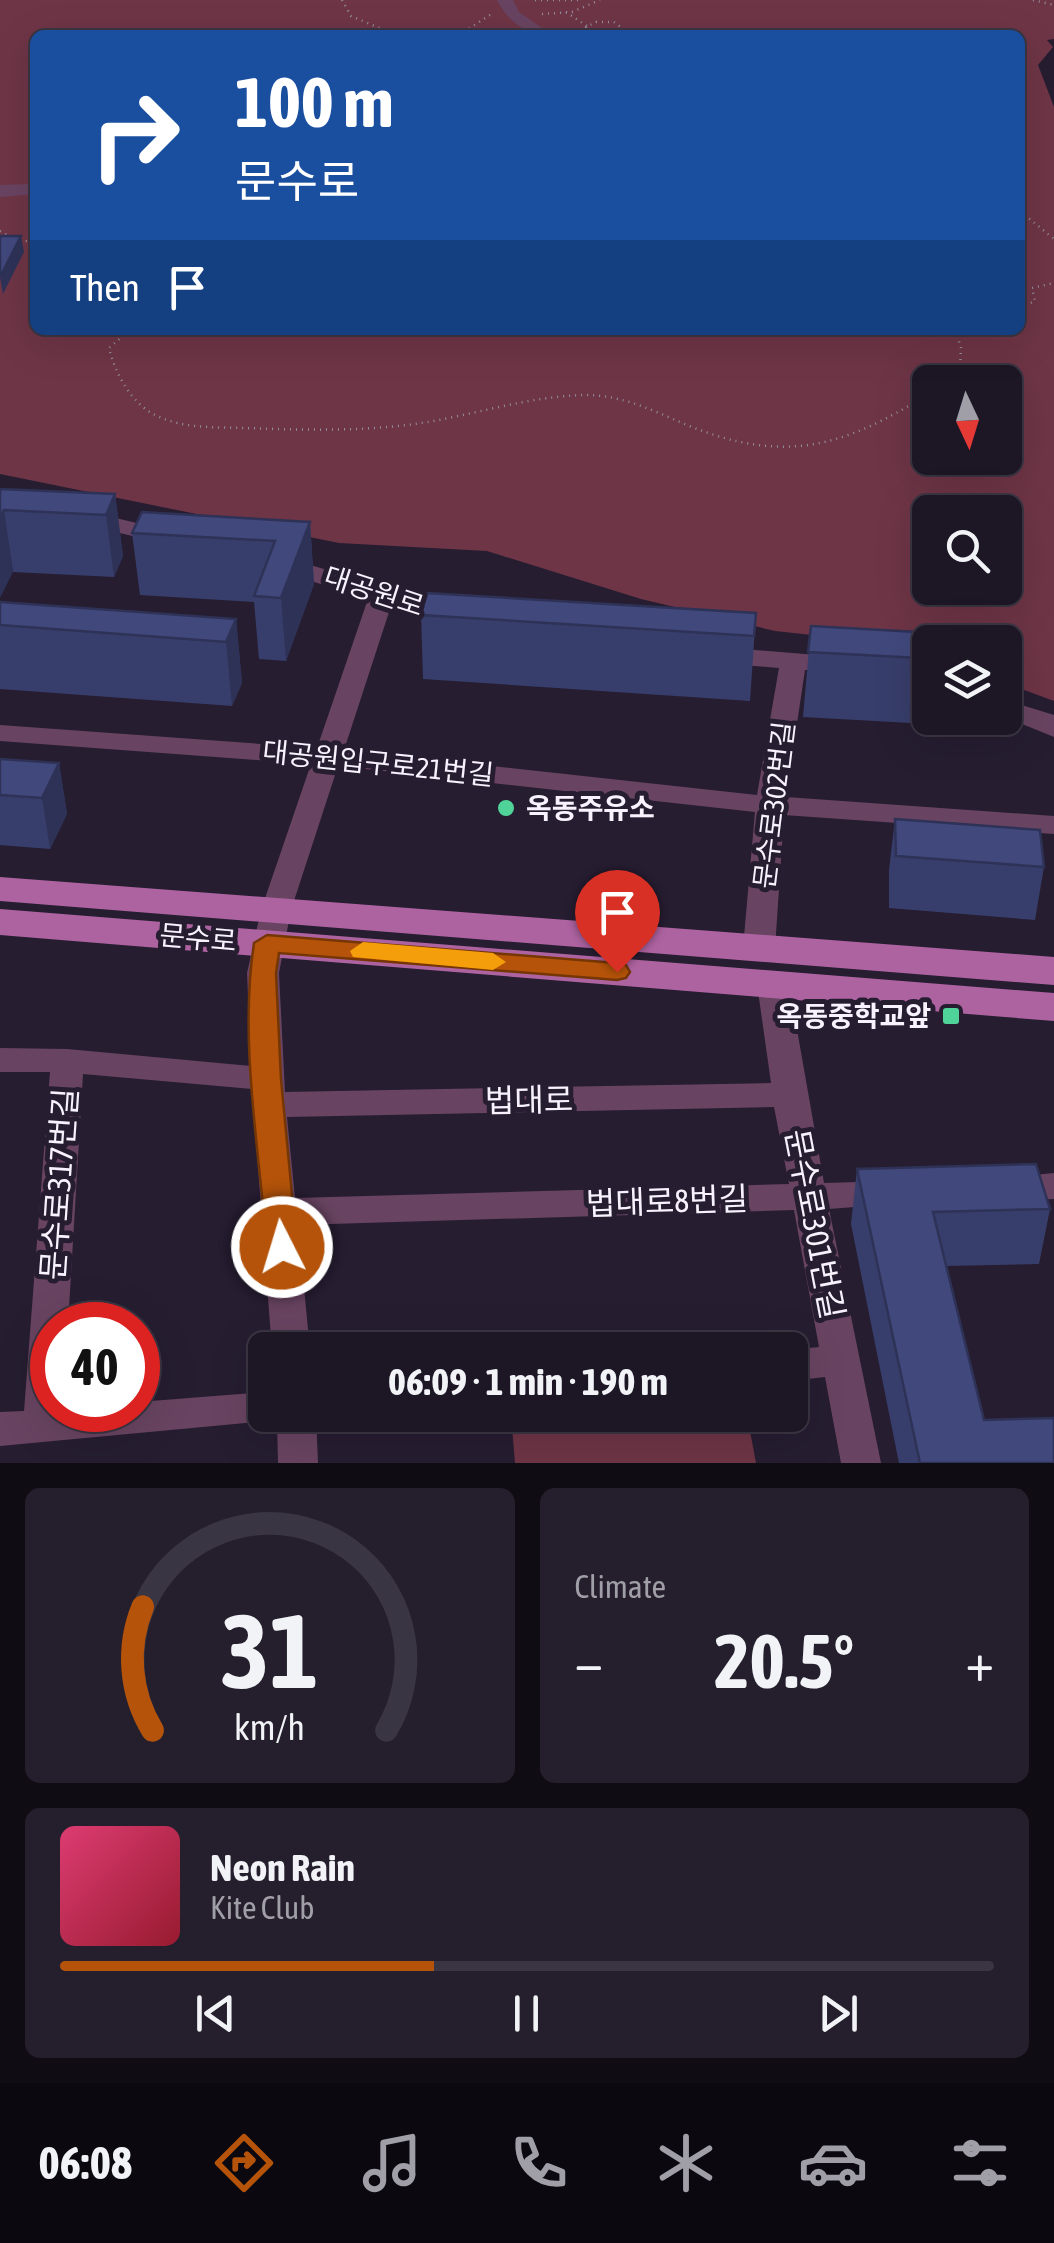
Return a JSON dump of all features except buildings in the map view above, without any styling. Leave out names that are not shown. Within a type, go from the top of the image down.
[{"type":"main road","name":"문수로","points":[[0,888],[272,927]]},
{"type":"main road","name":"문수로","points":[[0,922],[272,927],[766,966],[1054,971]]},
{"type":"main road","name":"문수로","points":[[766,966],[1054,1007]]},
{"type":"street","points":[[508,7],[538,30]]},
{"type":"street","points":[[0,191],[30,189]]},
{"type":"street","points":[[61,512],[190,542]]},
{"type":"street","name":"대공원로","points":[[245,555],[318,572],[416,609],[490,620]]},
{"type":"street","points":[[290,1332],[268,1092],[263,973],[272,927],[381,597]]},
{"type":"street","points":[[692,653],[890,668],[912,676]]},
{"type":"street","name":"문수로302번길","points":[[766,966],[770,804],[793,662]]},
{"type":"street","points":[[1022,714],[1054,729]]},
{"type":"street","name":"대공원입구로21번길","points":[[0,733],[329,756],[770,804],[1054,824]]},
{"type":"street","name":"문수로301번길","points":[[766,966],[861,1463]]},
{"type":"street","name":"법대로","points":[[0,1060],[67,1062],[268,1092],[789,1095]]},
{"type":"street","name":"문수로317번길","points":[[51,1302],[67,1062]]},
{"type":"street","points":[[979,1190],[1054,1186]]},
{"type":"street","name":"법대로8번길","points":[[280,1212],[922,1192]]},
{"type":"street","points":[[808,1363],[843,1360]]},
{"type":"street","points":[[160,1416],[248,1409]]},
{"type":"street","points":[[0,1429],[30,1427]]},
{"type":"street","points":[[297,1432],[298,1463]]},
{"type":"path","points":[[342,0],[352,16],[384,30]]},
{"type":"path","points":[[535,0],[579,0]]},
{"type":"path","points":[[467,30],[508,7],[566,12],[592,7],[600,0]]},
{"type":"path","points":[[1033,0],[1054,5]]},
{"type":"path","points":[[566,12],[592,30]]},
{"type":"path","points":[[587,26],[605,21],[622,28],[619,30]]},
{"type":"path","points":[[1025,215],[1054,239]]},
{"type":"path","points":[[0,231],[30,242]]},
{"type":"path","points":[[1025,306],[1035,301],[1032,288],[1054,283]]},
{"type":"path","points":[[122,335],[109,348],[111,360],[142,405],[153,415],[185,424],[304,430],[372,428],[465,415],[532,398],[594,395],[636,401],[746,447],[786,452],[820,446],[875,428],[912,404]]},
{"type":"path","points":[[956,335],[962,347],[960,365]]},
{"type":"shaded area","points":[[0,0],[1054,0],[1054,39],[1047,40],[1053,47],[1038,65],[1054,107],[1054,701],[1022,689],[1022,625],[912,625],[912,648],[775,631],[641,599],[487,551],[339,543],[0,474]]},
{"type":"shaded area","points":[[512,1432],[750,1432],[756,1463],[515,1463]]},
{"type":"slow traffic","points":[[363,951],[493,962]]},
{"type":"place","name":"옥동주유소","points":[[506,808]]},
{"type":"place","name":"옥동중학교앞","points":[[951,1016]]},
{"type":"route","points":[[282,1247],[267,1079],[263,973],[267,943],[617,972]]}]
